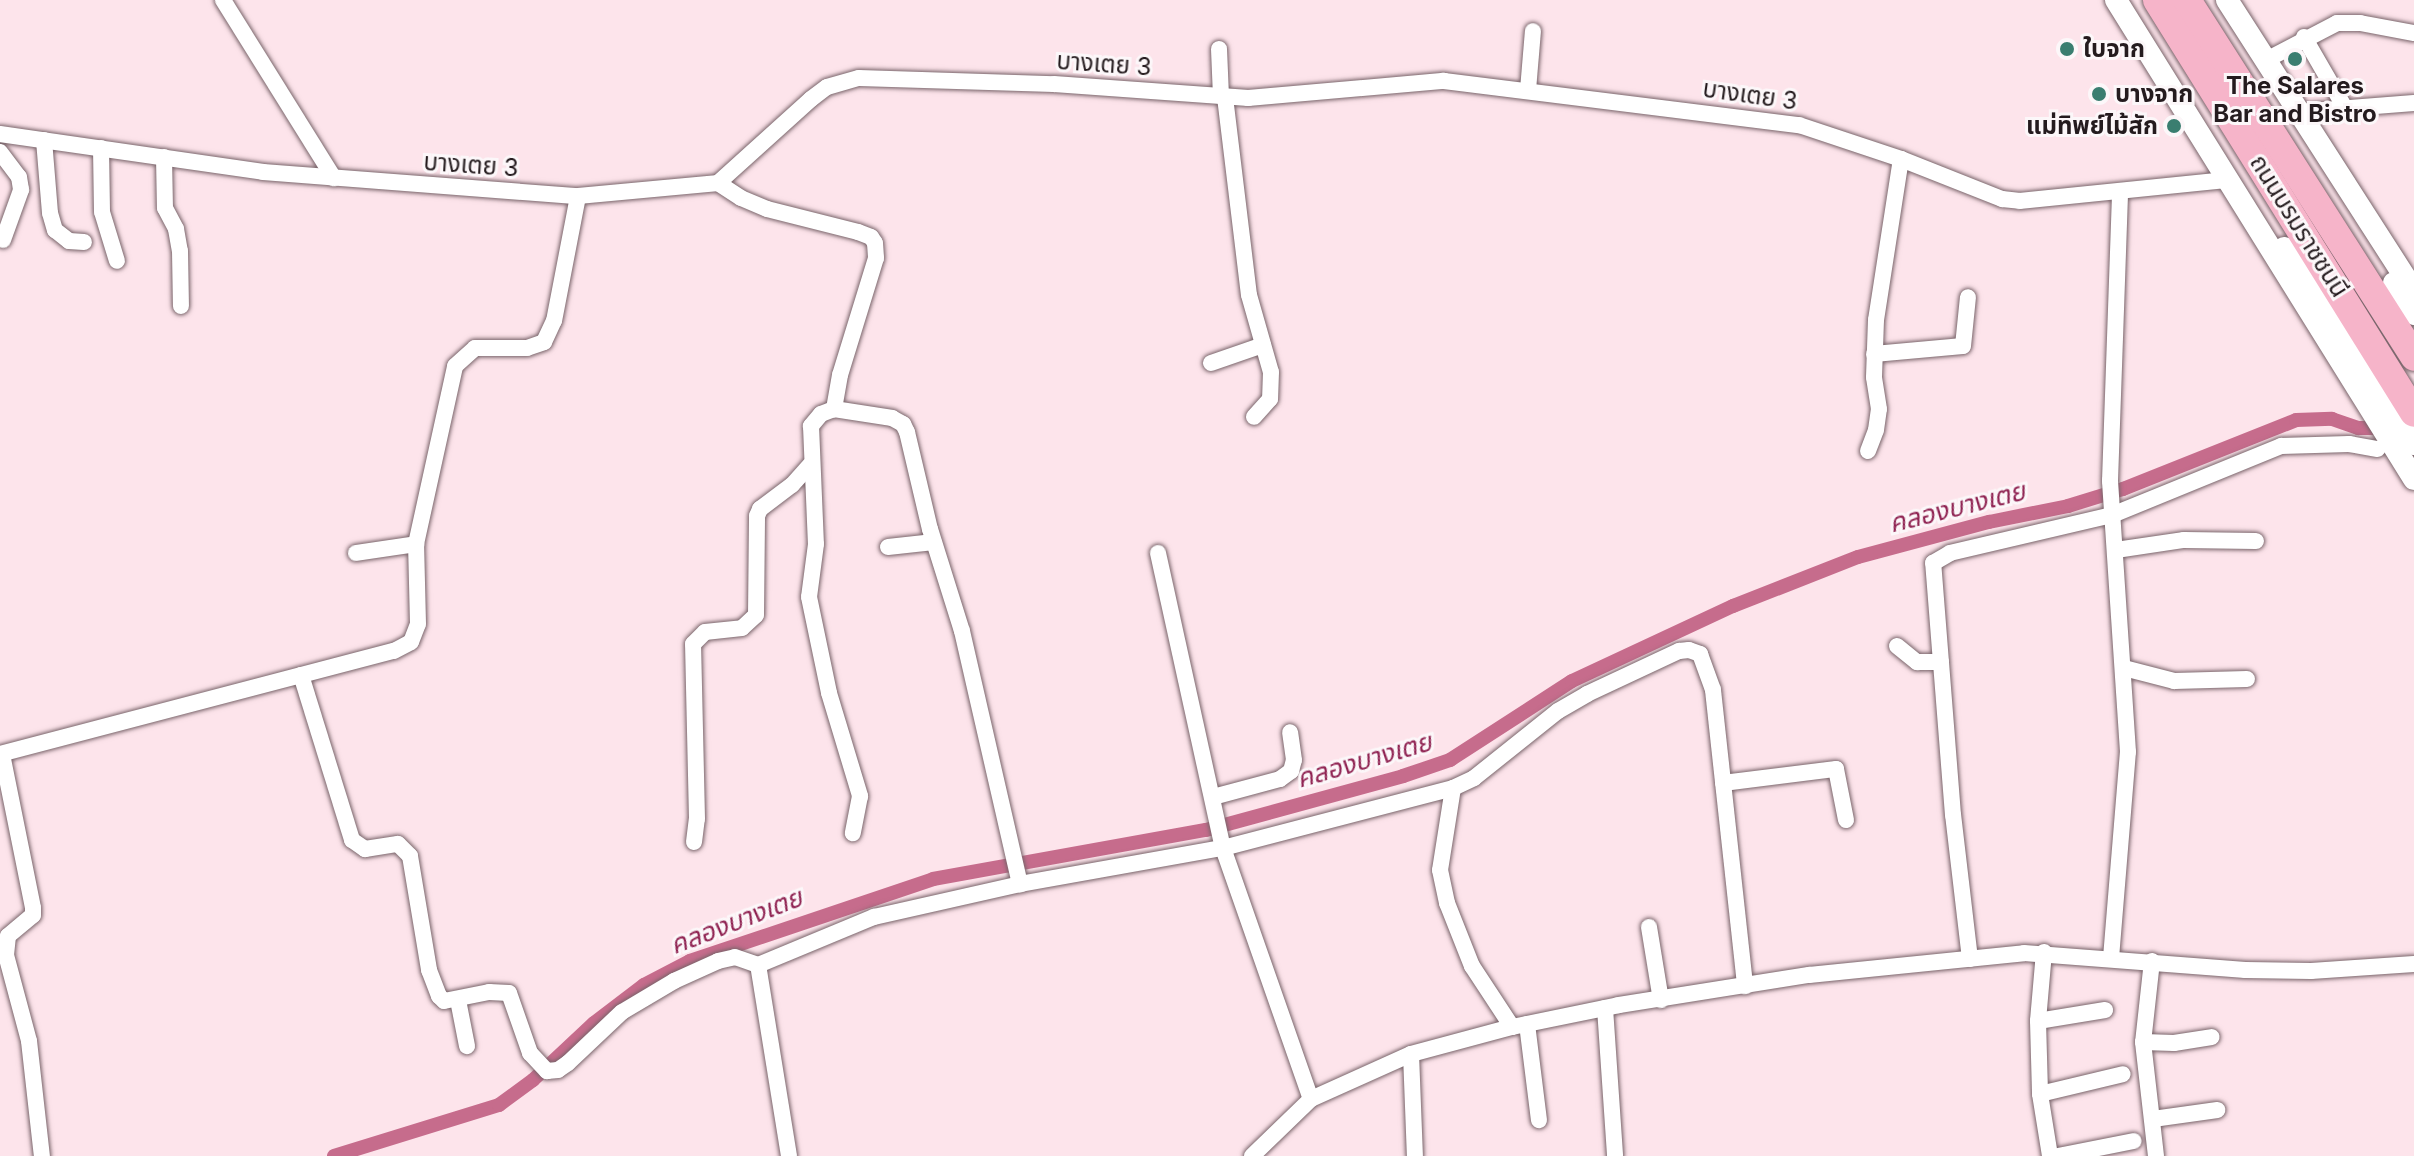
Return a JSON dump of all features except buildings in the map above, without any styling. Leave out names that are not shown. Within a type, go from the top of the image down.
[{"type":"highway","name":"ถนนบรมราชชนนี","points":[[2157,0],[2395,405]]},
{"type":"highway","name":"ถนนบรมราชชนนี","points":[[2187,0],[2414,357]]},
{"type":"main road","points":[[2116,0],[2232,186],[2313,283],[2395,405],[2414,479]]},
{"type":"main road","points":[[2227,0],[2414,291]]},
{"type":"main road","points":[[2296,106],[2338,192],[2414,314]]},
{"type":"street","points":[[223,0],[334,178]]},
{"type":"street","points":[[2266,60],[2324,27],[2347,22],[2414,33]]},
{"type":"street","points":[[1528,90],[1533,31]]},
{"type":"street","points":[[2304,37],[2345,108]]},
{"type":"street","points":[[1219,49],[1249,295],[1273,389],[1270,399],[1254,417]]},
{"type":"street","name":"บางเตย 3","points":[[0,142],[44,140],[334,178],[578,196],[718,183],[827,87],[859,78],[1054,84],[1223,97],[1278,97],[1444,81],[1799,125],[1901,159],[2002,199],[2035,201],[2120,192],[2232,186]]},
{"type":"street","points":[[2296,106],[2345,108],[2414,103]]},
{"type":"street","points":[[44,140],[50,213],[55,230],[69,241],[84,242]]},
{"type":"street","points":[[0,142],[19,177],[21,190],[3,240]]},
{"type":"street","points":[[101,148],[102,212],[117,261]]},
{"type":"street","points":[[164,157],[165,208],[176,229],[180,251],[181,306]]},
{"type":"street","points":[[1868,451],[1874,439],[1879,409],[1874,354],[1876,320],[1901,159]]},
{"type":"street","points":[[718,183],[767,209],[858,232],[871,237],[875,243],[876,258],[840,375],[834,409]]},
{"type":"street","points":[[2111,958],[2128,752],[2110,481],[2120,192]]},
{"type":"street","points":[[42,1156],[29,1041],[6,955],[8,936],[33,915],[33,908],[1,754],[394,651],[411,642],[418,624],[416,544],[455,366],[475,348],[527,348],[544,342],[554,321],[578,196]]},
{"type":"street","points":[[1874,354],[1953,350],[1963,346],[1968,297]]},
{"type":"street","points":[[1211,363],[1263,345]]},
{"type":"street","points":[[853,833],[860,796],[829,693],[809,597],[816,544],[810,465],[811,426],[821,414],[834,409],[892,418],[903,424],[934,542],[962,631],[1019,879]]},
{"type":"street","points":[[1970,959],[1953,815],[1933,563],[1950,553],[2112,511],[2281,446],[2335,444],[2378,449]]},
{"type":"street","points":[[694,842],[697,819],[693,644],[705,632],[742,628],[756,615],[757,516],[760,509],[792,485],[810,465]]},
{"type":"street","points":[[2116,550],[2184,540],[2256,541]]},
{"type":"street","points":[[888,547],[934,542]]},
{"type":"street","points":[[356,553],[416,544]]},
{"type":"street","points":[[1158,553],[1222,842],[1311,1099]]},
{"type":"street","points":[[1897,646],[1917,662],[1941,662]]},
{"type":"street","points":[[301,675],[345,829],[357,847],[365,849],[392,844],[405,849],[413,868],[433,986],[444,1001],[489,992],[509,993],[530,1053],[547,1071],[558,1070],[568,1063],[622,1012],[674,981],[727,959],[746,959],[758,965],[874,917],[1019,879],[1222,842],[1453,788],[1474,778],[1558,711],[1601,688],[1689,650],[1704,659],[1713,690],[1745,986]]},
{"type":"street","points":[[2124,668],[2174,681],[2247,679]]},
{"type":"street","points":[[1213,797],[1280,779],[1291,771],[1294,760],[1290,732]]},
{"type":"street","points":[[1723,783],[1836,769],[1846,820]]},
{"type":"street","points":[[1453,788],[1440,870],[1447,903],[1472,966],[1519,1025],[1539,1120]]},
{"type":"street","points":[[1649,927],[1661,1000]]},
{"type":"street","points":[[2044,952],[2038,1021],[2040,1094],[2050,1156]]},
{"type":"street","points":[[1252,1156],[1311,1099],[1411,1054],[1519,1025],[1605,1008],[1809,975],[2044,952],[2152,961],[2177,967],[2285,971],[2414,964]]},
{"type":"street","points":[[2152,961],[2143,1042],[2156,1156]]},
{"type":"street","points":[[758,965],[789,1156]]},
{"type":"street","points":[[458,1000],[467,1046]]},
{"type":"street","points":[[1605,1008],[1615,1156]]},
{"type":"street","points":[[2038,1021],[2105,1010]]},
{"type":"street","points":[[2143,1042],[2174,1043],[2212,1037]]},
{"type":"street","points":[[1411,1054],[1415,1156]]},
{"type":"street","points":[[2040,1094],[2123,1074]]},
{"type":"street","points":[[2153,1119],[2217,1110]]},
{"type":"street","points":[[2058,1156],[2134,1141]]},
{"type":"waterway","name":"คลองบางเตย","points":[[334,1156],[499,1105],[533,1080],[594,1023],[644,985],[690,961],[933,879],[1206,830],[1403,776],[1450,760],[1572,681],[1733,606],[1858,557],[1989,522],[2068,506],[2123,489],[2296,420],[2332,419],[2358,428],[2386,428]]},
{"type":"place","name":"ใบจาก","points":[[2067,49]]},
{"type":"place","name":"The Salares Bar and Bistro","points":[[2295,59]]},
{"type":"place","name":"บางจาก","points":[[2099,94]]},
{"type":"place","name":"แม่ทิพย์ไม้สัก","points":[[2174,126]]}]
